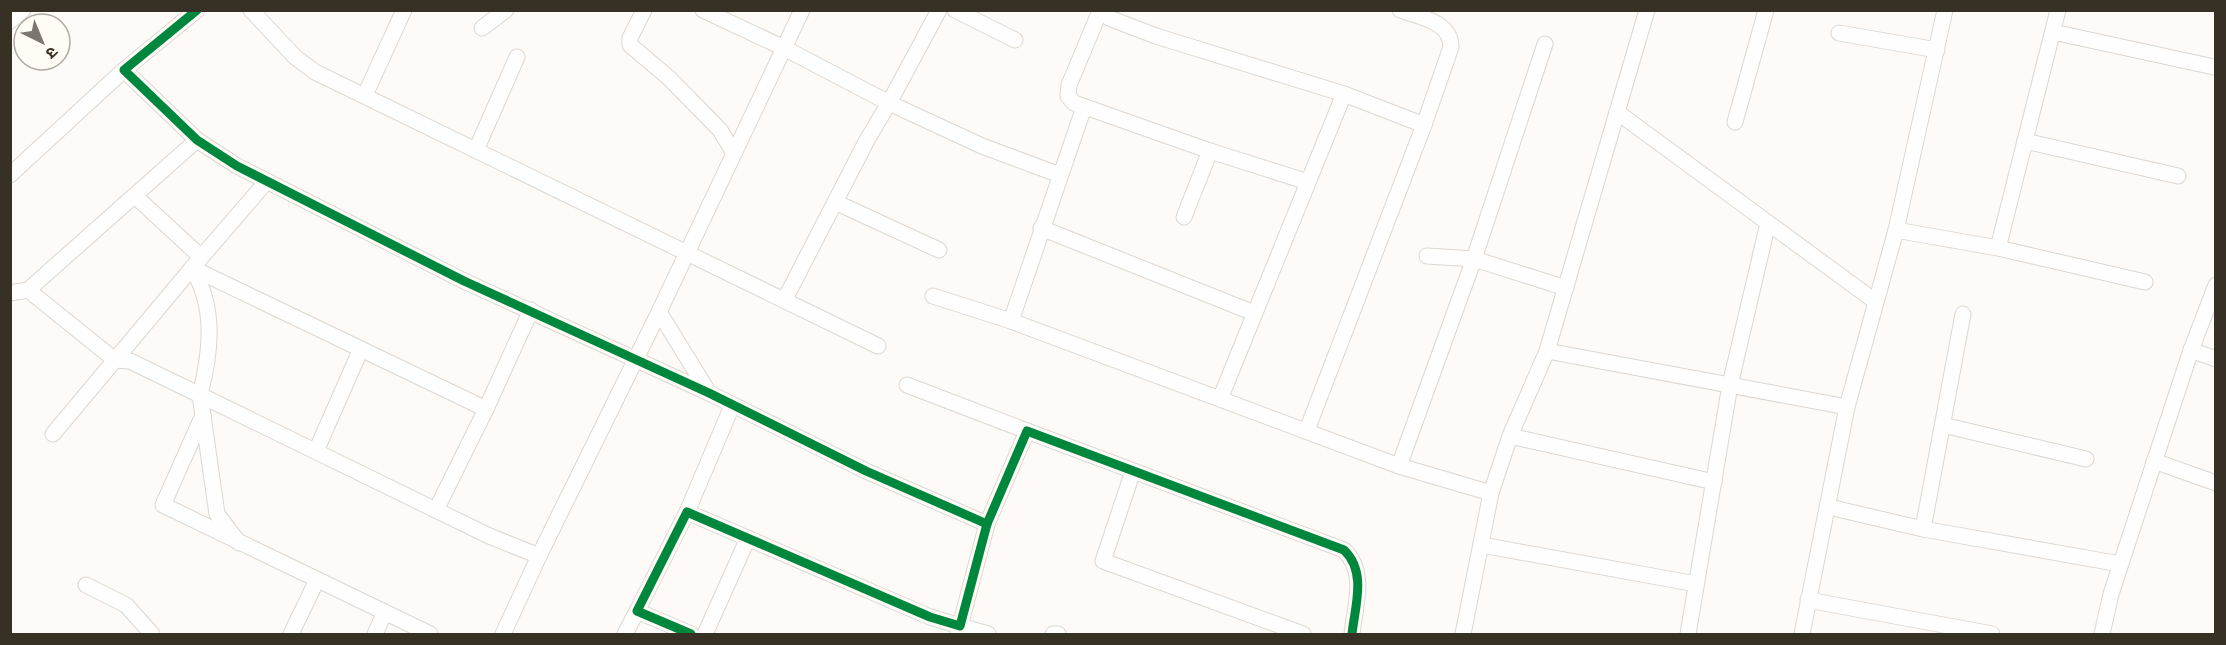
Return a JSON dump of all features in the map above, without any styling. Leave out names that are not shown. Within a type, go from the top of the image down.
[{"type":"street","points":[[10,21],[23,10]]},
{"type":"street","points":[[10,175],[124,70],[197,10]]},
{"type":"street","points":[[251,10],[295,57],[315,72],[686,253],[785,298],[878,346]]},
{"type":"street","points":[[365,95],[404,10]]},
{"type":"street","points":[[482,28],[506,10]]},
{"type":"street","points":[[644,10],[630,38],[630,45],[669,78],[720,130],[734,153]]},
{"type":"street","points":[[703,10],[982,147],[1060,175]]},
{"type":"street","points":[[502,634],[659,312],[802,10]]},
{"type":"street","points":[[785,298],[939,10]]},
{"type":"street","points":[[955,10],[1015,40]]},
{"type":"street","points":[[1307,430],[1424,125],[1451,47],[1451,40],[1440,24],[1400,10]]},
{"type":"street","points":[[1463,634],[1491,493],[1510,436],[1547,351],[1647,10]]},
{"type":"street","points":[[1735,122],[1766,10]]},
{"type":"street","points":[[1802,634],[1847,407],[1896,230],[1945,10]]},
{"type":"street","points":[[1998,248],[2058,10]]},
{"type":"street","points":[[1308,182],[1210,151],[1074,103],[1068,96],[1069,85],[1100,11],[1109,18],[1156,36],[1344,94],[1424,125]]},
{"type":"street","points":[[2053,32],[2214,67]]},
{"type":"street","points":[[1839,33],[1936,50]]},
{"type":"street","points":[[1400,466],[1474,259],[1545,44]]},
{"type":"street","points":[[476,150],[517,57]]},
{"type":"street","points":[[124,70],[197,140],[267,181],[464,281],[709,393],[866,471],[987,524]]},
{"type":"street","points":[[1220,399],[1344,94]]},
{"type":"street","points":[[1011,321],[1084,107]]},
{"type":"street","points":[[1617,112],[1876,302]]},
{"type":"street","points":[[197,140],[135,196],[16,294],[115,360],[130,361],[436,510],[539,556]]},
{"type":"street","points":[[2025,141],[2178,176]]},
{"type":"street","points":[[1184,216],[1210,151]]},
{"type":"street","points":[[53,434],[267,181]]},
{"type":"street","points":[[135,196],[196,263],[361,349],[486,409]]},
{"type":"street","points":[[835,202],[939,250]]},
{"type":"street","points":[[1688,634],[1730,385],[1768,223]]},
{"type":"street","points":[[1041,228],[1254,313]]},
{"type":"street","points":[[1896,230],[1998,248],[2145,282]]},
{"type":"street","points":[[1427,256],[1474,259],[1566,288]]},
{"type":"street","points":[[196,263],[211,329],[209,357],[200,394],[217,514],[239,543]]},
{"type":"street","points":[[2102,634],[2120,564],[2191,350],[2216,285]]},
{"type":"street","points":[[933,296],[1011,321],[1400,466],[1491,493]]},
{"type":"street","points":[[436,510],[486,409],[531,310]]},
{"type":"street","points":[[659,312],[709,393]]},
{"type":"street","points":[[1923,529],[1963,314]]},
{"type":"street","points":[[316,451],[361,349]]},
{"type":"street","points":[[2191,350],[2216,359]]},
{"type":"street","points":[[1547,351],[1847,407]]},
{"type":"street","points":[[908,385],[1344,550],[1354,560],[1359,579],[1352,634]]},
{"type":"street","points":[[625,634],[687,512],[732,406]]},
{"type":"street","points":[[203,416],[163,505],[384,614],[430,634]]},
{"type":"street","points":[[1943,425],[2086,459]]},
{"type":"street","points":[[959,630],[987,524],[1027,431]]},
{"type":"street","points":[[1510,436],[1714,482]]},
{"type":"street","points":[[2154,461],[2216,483]]},
{"type":"street","points":[[1133,471],[1103,561],[1303,634]]},
{"type":"street","points":[[1829,507],[1923,529],[2120,564]]},
{"type":"street","points":[[687,512],[959,630],[988,634]]},
{"type":"street","points":[[705,634],[748,538]]},
{"type":"street","points":[[1482,545],[1696,584]]},
{"type":"street","points":[[291,634],[316,580]]},
{"type":"street","points":[[86,585],[126,604],[152,634]]},
{"type":"street","points":[[1808,600],[1992,634]]},
{"type":"street","points":[[637,611],[691,634]]},
{"type":"street","points":[[375,634],[384,614]]},
{"type":"street","points":[[1053,634],[1058,634]]},
{"type":"cycle path","points":[[197,10],[124,70],[197,140],[237,166],[464,281],[709,393],[866,471],[987,524]]},
{"type":"cycle path","points":[[691,634],[637,611],[687,512],[930,617],[960,626],[987,524],[1027,431],[1344,550],[1351,559],[1357,579],[1358,590],[1352,634]]}]
